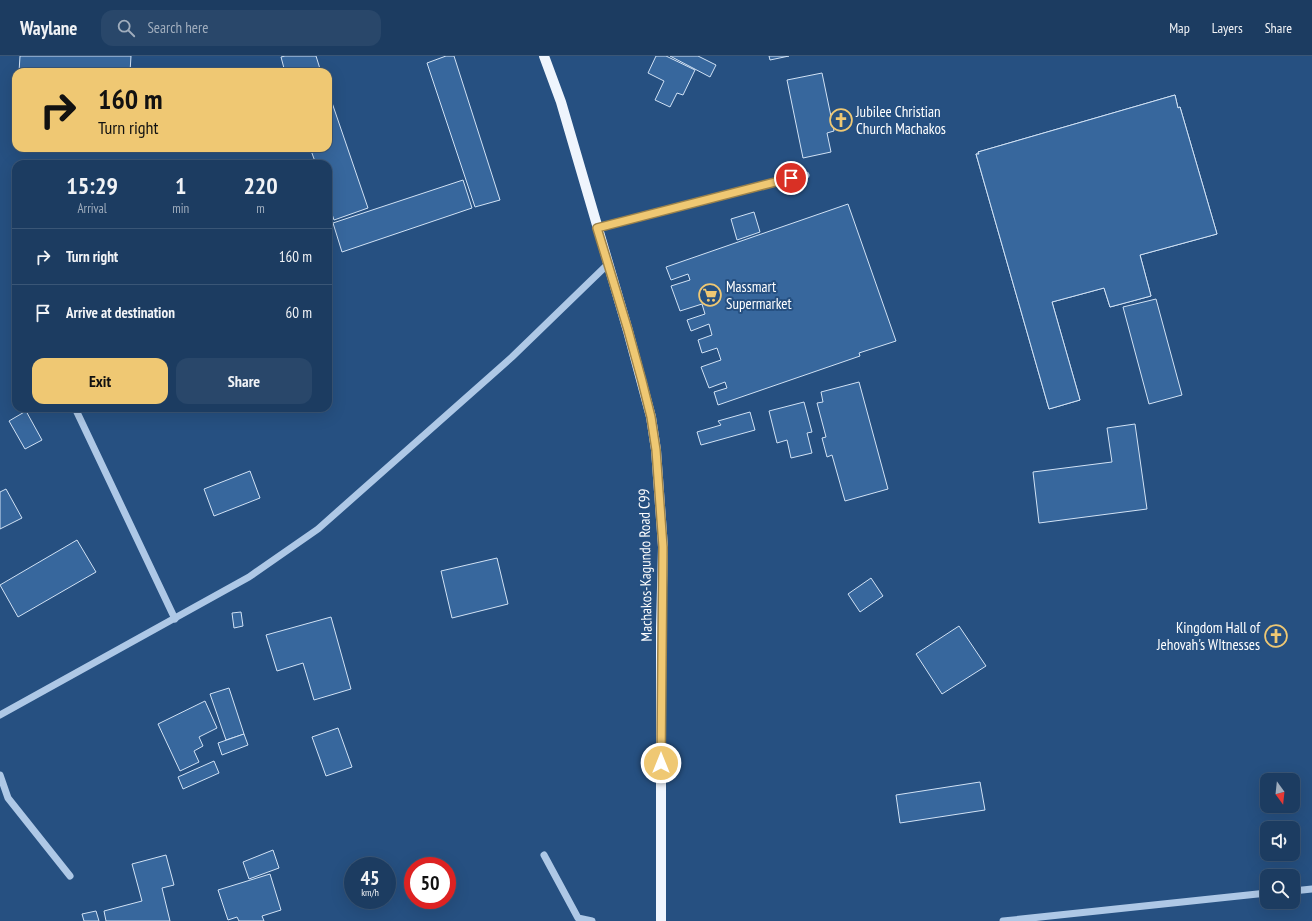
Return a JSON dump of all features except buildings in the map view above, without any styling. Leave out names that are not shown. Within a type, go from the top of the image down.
[{"type":"main road","name":"Machakos-Kagundo Road C99","points":[[544,56],[561,102],[628,330],[649,410],[656,450],[663,547],[661,642],[661,921]]},
{"type":"street","points":[[597,228],[806,175]]},
{"type":"street","points":[[0,715],[249,577],[318,530],[512,357],[608,264]]},
{"type":"street","points":[[77,412],[175,619]]},
{"type":"street","points":[[0,775],[8,798],[70,876]]},
{"type":"street","points":[[544,855],[578,918],[592,921]]},
{"type":"street","points":[[1300,890],[1312,889]]},
{"type":"street","points":[[1003,921],[1260,894]]},
{"type":"place","name":"Jubilee Christian Church Machakos","points":[[841,120]]},
{"type":"place","name":"Massmart Supermarket","points":[[710,295]]},
{"type":"place","name":"Kingdom Hall of Jehovah's WItnesses","points":[[1276,636]]},
{"type":"route","points":[[661,763],[661,628],[663,547],[656,450],[651,417],[642,381],[597,228],[791,178]]}]
